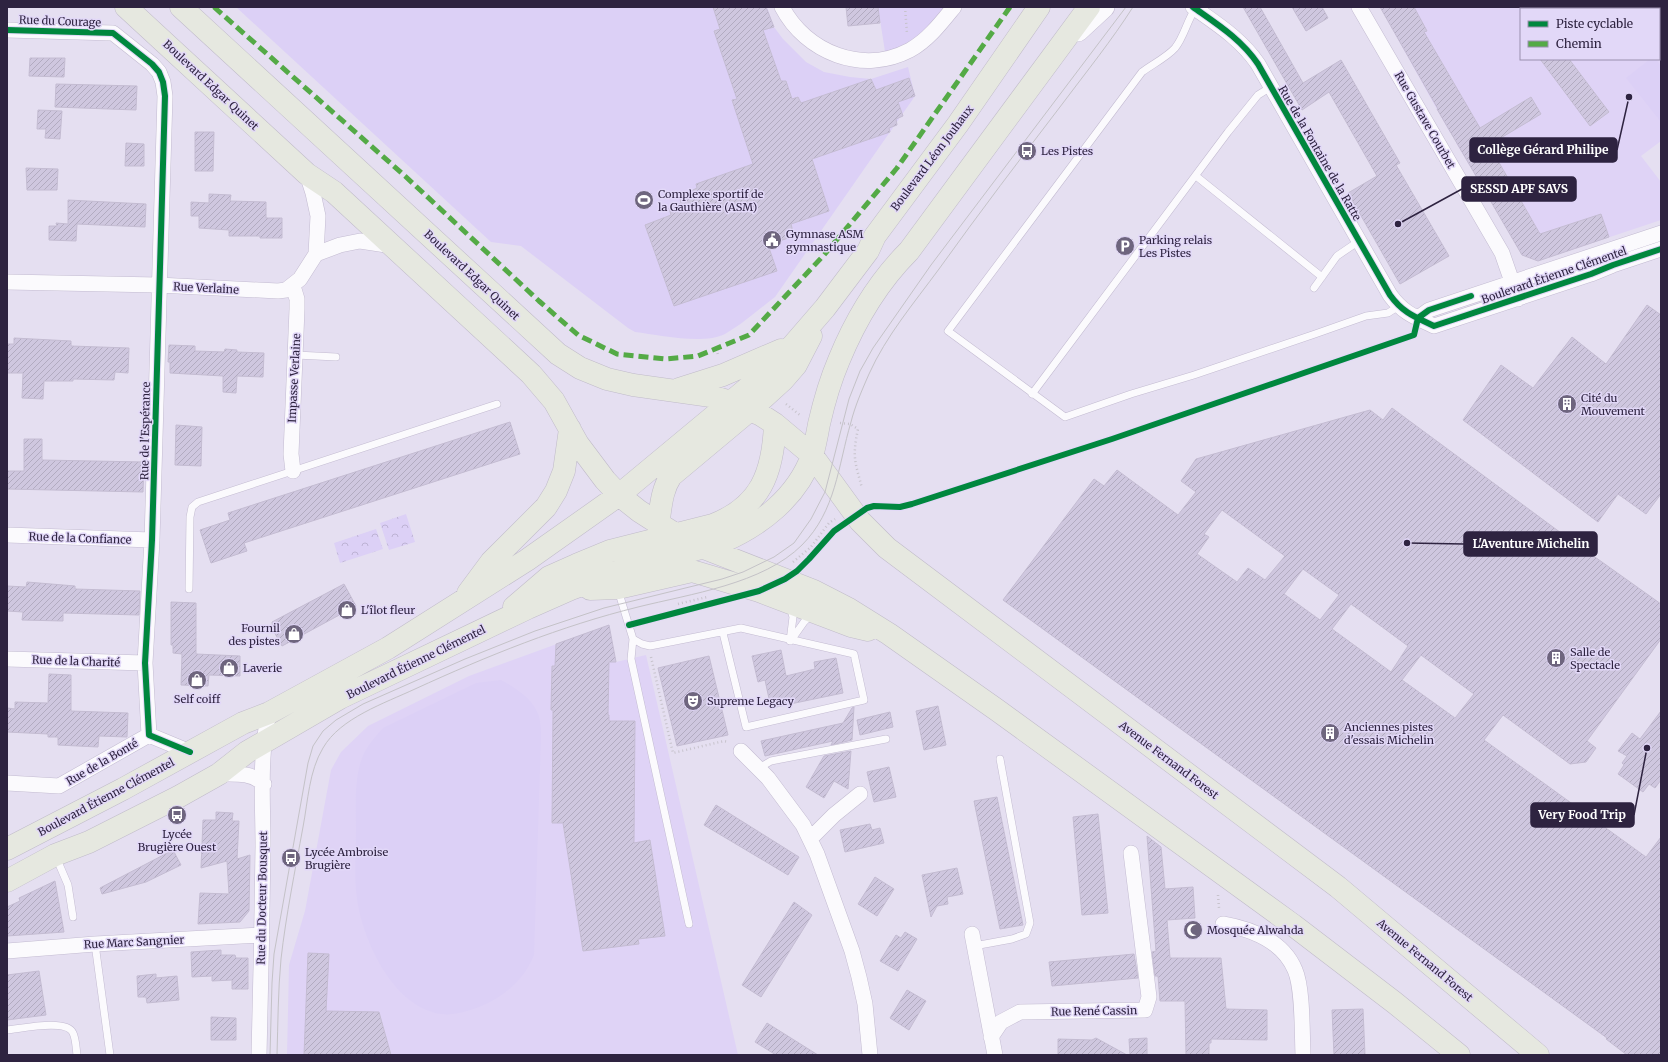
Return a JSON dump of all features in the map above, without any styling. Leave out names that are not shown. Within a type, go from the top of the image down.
[{"type":"main road","name":"Boulevard Edgar Quinet","points":[[126,7],[307,174],[334,192],[394,246],[531,374],[554,400],[588,459],[604,480],[619,495],[666,529],[704,548],[814,591],[849,609],[889,634]]},
{"type":"main road","name":"Boulevard Edgar Quinet","points":[[181,7],[558,354],[580,368],[607,379],[633,385],[710,396],[740,406],[775,424],[812,455]]},
{"type":"main road","name":"Boulevard Léon Jouhaux","points":[[825,308],[868,251],[875,236],[958,124],[1039,7]]},
{"type":"main road","points":[[1061,46],[1089,7]]},
{"type":"main road","name":"Boulevard Étienne Clémentel","points":[[7,880],[55,855],[89,842],[178,797],[219,774],[247,752],[265,741],[340,698],[494,625],[571,589],[617,572],[704,548],[737,536],[754,526],[782,502],[796,486],[812,455],[830,384],[846,343],[877,290],[894,266],[909,251],[1061,46]]},
{"type":"main road","points":[[740,406],[749,387],[793,345],[825,308]]},
{"type":"main road","points":[[666,529],[662,496],[666,484],[671,476],[740,406],[783,380],[796,365],[825,308]]},
{"type":"main road","points":[[674,390],[723,375],[793,345]]},
{"type":"main road","name":"Boulevard Étienne Clémentel","points":[[7,848],[122,789],[243,723],[269,713],[388,648],[527,560],[619,495],[740,406]]},
{"type":"main road","points":[[494,625],[548,577],[666,529],[713,525],[728,519],[743,509],[756,495],[768,472],[774,446],[775,424]]},
{"type":"main road","points":[[460,603],[491,562],[546,507],[556,491],[564,471],[570,429]]},
{"type":"main road","name":"Avenue Fernand Forest","points":[[812,455],[860,521],[887,548],[1338,887],[1538,1055]]},
{"type":"main road","points":[[571,589],[618,588],[692,571],[759,591],[851,626],[889,634],[997,710],[1293,925],[1395,1003],[1459,1055]]},
{"type":"street","points":[[782,7],[792,25],[822,48],[840,57],[868,61],[881,60],[909,50],[934,31],[954,7]]},
{"type":"street","points":[[1061,46],[1104,7]]},
{"type":"street","name":"Rue Gustave Courbet","points":[[1359,7],[1502,253],[1518,299]]},
{"type":"street","name":"Rue de la Fontaine de la Ratte","points":[[1194,8],[1240,42],[1258,64],[1390,295],[1399,306],[1412,316],[1418,318]]},
{"type":"street","name":"Rue du Courage","points":[[7,30],[113,33],[152,64],[159,72],[164,82]]},
{"type":"street","name":"Rue de l'Espérance","points":[[148,735],[145,663],[152,540],[158,285],[165,96],[164,82]]},
{"type":"street","points":[[293,286],[300,279],[316,254],[318,216],[307,174]]},
{"type":"street","name":"Boulevard Étienne Clémentel","points":[[1661,233],[1429,310],[1418,318],[1434,326],[1518,299],[1591,274],[1613,264],[1661,249]]},
{"type":"street","points":[[316,254],[340,245],[360,241],[394,246]]},
{"type":"street","name":"Rue Verlaine","points":[[7,282],[158,285],[278,291],[286,290],[293,286]]},
{"type":"street","name":"Impasse Verlaine","points":[[293,286],[297,298],[291,454],[293,471]]},
{"type":"street","name":"Rue de la Confiance","points":[[7,535],[152,540]]},
{"type":"street","name":"Rue de la Charité","points":[[7,659],[145,663]]},
{"type":"street","points":[[265,741],[269,713]]},
{"type":"street","points":[[148,735],[190,752]]},
{"type":"street","name":"Rue de la Bonté","points":[[7,783],[59,786],[148,735]]},
{"type":"street","name":"Rue du Docteur Bousquet","points":[[259,1055],[265,741]]},
{"type":"street","points":[[740,751],[759,768],[803,825],[810,839],[852,951],[860,977],[866,1010],[870,1055]]},
{"type":"street","points":[[219,774],[249,775],[259,779],[264,784]]},
{"type":"street","points":[[810,839],[834,815],[860,794]]},
{"type":"street","name":"Rue René Cassin","points":[[991,1037],[1001,1022],[1020,1012],[1145,1010],[1149,997],[1131,853]]},
{"type":"street","points":[[1223,924],[1249,930],[1263,937],[1287,955],[1295,970],[1299,985],[1303,1055]]},
{"type":"street","name":"Rue Marc Sangnier","points":[[7,951],[95,944],[262,935]]},
{"type":"street","points":[[973,940],[995,1055]]},
{"type":"lane","points":[[1194,8],[1179,42],[1174,49],[1142,72],[948,331],[1065,417],[1131,394],[1194,375],[1366,316],[1388,313],[1399,306]]},
{"type":"lane","points":[[1032,394],[1258,95],[1271,87]]},
{"type":"lane","points":[[1196,176],[1322,277]]},
{"type":"lane","points":[[1314,288],[1337,256],[1359,241]]},
{"type":"lane","points":[[296,355],[336,357]]},
{"type":"lane","points":[[189,589],[190,516],[192,507],[198,502],[497,404]]},
{"type":"lane","points":[[618,588],[632,639],[631,659],[689,924]]},
{"type":"lane","points":[[789,603],[793,617],[790,641]]},
{"type":"lane","points":[[790,641],[804,622],[814,612]]},
{"type":"lane","points":[[632,639],[650,646],[723,633],[741,628],[790,641],[854,654],[864,700],[746,727],[723,633]]},
{"type":"lane","points":[[759,768],[771,761],[886,739]]},
{"type":"lane","points":[[973,940],[1012,939],[1026,934],[1030,923],[1000,759]]},
{"type":"lane","points":[[55,855],[68,885],[73,917]]},
{"type":"lane","points":[[95,944],[110,1055]]},
{"type":"lane","points":[[7,1030],[43,1025],[64,1025],[73,1033],[77,1055]]},
{"type":"path","points":[[904,7],[909,50]]},
{"type":"path","points":[[650,646],[673,753],[727,740],[740,751]]},
{"type":"path","points":[[1223,924],[1220,916],[1217,888],[1225,876]]},
{"type":"shaded area","points":[[1380,7],[1661,7],[1661,141],[1641,156],[1661,182],[1661,220],[1538,261],[1522,255],[1456,143],[1458,142],[1452,132],[1450,133]]},
{"type":"shaded area","points":[[609,625],[616,662],[646,655],[738,1055],[287,1055],[289,965],[305,911],[331,770],[341,752],[368,726],[469,676]]},
{"type":"green space","name":"Complexe sportif de la Gauthière (ASM)","points":[[236,7],[767,7],[774,27],[783,39],[806,62],[824,72],[871,79],[908,67],[915,96],[775,297],[745,321],[725,334],[705,339],[668,337],[635,332],[521,246],[491,242]]},
{"type":"green space","points":[[878,7],[954,7],[945,18],[886,58]]},
{"type":"green space","points":[[1661,7],[1661,38],[1660,8],[1582,8]]},
{"type":"green space","points":[[1649,60],[1657,60],[1661,66],[1661,122],[1626,78]]},
{"type":"green space","points":[[406,514],[415,542],[389,550],[380,523]]},
{"type":"green space","points":[[376,529],[383,549],[340,563],[334,543]]},
{"type":"green space","points":[[501,680],[519,691],[529,700],[537,711],[541,724],[534,955],[530,964],[519,980],[505,993],[488,1003],[465,1012],[441,1014],[424,1009],[408,999],[395,986],[383,970],[374,952],[360,916],[356,882],[356,802],[359,766],[366,750],[383,728],[476,683]]},
{"type":"building","points":[[713,7],[766,7],[774,27],[763,30],[781,81],[786,81],[792,99],[798,97],[801,103],[871,79],[876,90],[909,78],[915,96],[898,102],[903,116],[896,119],[897,125],[889,128],[890,132],[812,159],[829,211],[791,224],[794,236],[768,245],[777,271],[674,306],[645,225],[671,215],[669,208],[681,203],[680,199],[692,194],[691,191],[697,188],[696,184],[753,164],[732,100],[737,99],[714,31],[720,29]]},
{"type":"building","points":[[846,7],[878,7],[880,23],[848,26]]},
{"type":"building","points":[[1243,7],[1260,7],[1303,83],[1341,60],[1400,163],[1396,165],[1449,256],[1400,284],[1348,193],[1377,176],[1329,92],[1302,110]]},
{"type":"building","points":[[1292,7],[1322,7],[1328,18],[1306,31]]},
{"type":"building","points":[[1380,7],[1414,7],[1427,31],[1424,32],[1480,128],[1531,97],[1541,114],[1489,145],[1540,234],[1601,214],[1609,237],[1538,261],[1522,255],[1437,109]]},
{"type":"building","points":[[30,58],[65,58],[64,77],[29,76]]},
{"type":"building","points":[[1541,60],[1570,60],[1609,112],[1590,126]]},
{"type":"building","points":[[56,84],[137,86],[136,110],[55,107]]},
{"type":"building","points":[[38,110],[62,111],[60,139],[45,138],[46,129],[37,129]]},
{"type":"building","points":[[195,132],[214,132],[213,171],[195,171]]},
{"type":"building","points":[[126,143],[144,144],[144,166],[125,166]]},
{"type":"building","points":[[26,168],[58,169],[57,190],[27,190]]},
{"type":"building","points":[[209,194],[231,195],[230,201],[266,202],[266,218],[282,218],[282,238],[229,236],[229,230],[199,228],[199,216],[191,216],[191,202],[209,203]]},
{"type":"building","points":[[68,200],[146,204],[145,227],[77,224],[76,241],[49,240],[49,226],[57,226],[56,223],[68,224]]},
{"type":"building","name":"Cité du Mouvement","points":[[1647,305],[1661,315],[1661,494],[1646,514],[1618,494],[1598,522],[1463,420],[1501,365],[1533,388],[1572,337],[1606,364]]},
{"type":"building","points":[[14,338],[71,341],[71,346],[129,348],[128,373],[115,372],[114,380],[73,379],[73,381],[44,381],[43,399],[22,398],[23,373],[7,373],[7,344],[14,344]]},
{"type":"building","points":[[169,345],[195,346],[195,351],[224,352],[225,349],[237,350],[237,352],[264,353],[263,377],[237,376],[236,393],[223,392],[223,376],[170,373],[170,362],[168,362]]},
{"type":"building","points":[[1392,408],[1557,530],[1661,604],[1661,639],[1587,741],[1596,748],[1586,762],[1570,764],[1503,715],[1484,740],[1646,857],[1661,837],[1661,1055],[1627,1055],[1606,1039],[1607,1038],[1003,600],[1094,479],[1104,486],[1117,470],[1178,515],[1196,492],[1181,481],[1196,459],[1370,410],[1383,420]],"holes":[[[1222,510],[1285,556],[1265,580],[1248,568],[1237,582],[1197,554],[1209,537],[1204,534]],[[1303,569],[1339,595],[1320,620],[1284,594]],[[1351,604],[1408,646],[1391,672],[1332,629]],[[1421,655],[1474,694],[1455,718],[1402,680]]]},
{"type":"building","points":[[510,422],[520,454],[244,543],[247,551],[211,563],[200,530],[230,520],[228,513]]},
{"type":"building","points":[[176,425],[202,427],[201,466],[175,465]]},
{"type":"building","points":[[24,439],[42,439],[42,460],[144,462],[143,492],[7,489],[7,471],[24,471]]},
{"type":"building","points":[[27,582],[75,586],[75,589],[140,591],[139,615],[63,613],[63,621],[22,620],[23,612],[7,611],[7,586],[26,587]]},
{"type":"building","points":[[344,584],[356,606],[282,646],[273,630],[272,622]]},
{"type":"building","points":[[171,602],[196,603],[196,654],[240,656],[240,676],[209,675],[208,686],[181,685],[182,654],[173,653],[173,645],[171,645]]},
{"type":"building","points":[[609,625],[616,662],[609,662],[609,721],[635,721],[634,843],[650,840],[665,936],[638,939],[639,944],[583,951],[563,823],[552,823],[552,666],[555,666],[556,644]]},
{"type":"building","points":[[781,650],[786,676],[815,669],[814,662],[836,658],[843,693],[771,708],[765,680],[758,682],[752,656]]},
{"type":"building","name":"Supreme Legacy","points":[[709,656],[728,735],[677,746],[658,668]]},
{"type":"building","points":[[49,674],[71,675],[71,711],[128,713],[127,737],[99,736],[98,747],[58,745],[58,737],[48,737],[48,734],[7,732],[7,708],[15,709],[15,702],[48,703]]},
{"type":"building","points":[[938,706],[946,745],[924,750],[916,711]]},
{"type":"building","points":[[854,707],[852,740],[831,745],[833,741],[765,756],[761,741],[843,723]]},
{"type":"building","points":[[1661,711],[1661,780],[1655,788],[1649,784],[1643,792],[1618,774],[1624,765],[1622,763],[1627,756],[1618,751],[1632,733],[1640,739]]},
{"type":"building","points":[[890,712],[893,727],[860,735],[857,720]]},
{"type":"building","points":[[851,751],[848,789],[834,781],[824,798],[806,787],[824,756]]},
{"type":"building","points":[[889,767],[896,797],[874,802],[867,772]]},
{"type":"building","points":[[997,797],[1023,925],[1000,929],[974,801]]},
{"type":"building","points":[[716,805],[799,857],[788,875],[704,825]]},
{"type":"building","points":[[216,812],[233,813],[232,821],[239,821],[237,859],[250,855],[249,911],[240,922],[198,924],[200,893],[229,894],[227,861],[201,868],[203,820],[216,820]]},
{"type":"building","points":[[1098,814],[1108,913],[1082,915],[1073,817]]},
{"type":"building","points":[[870,824],[872,830],[880,828],[884,843],[845,852],[840,830]]},
{"type":"building","points":[[1147,836],[1161,847],[1165,889],[1193,887],[1195,918],[1167,920],[1170,958],[1221,958],[1226,1009],[1267,1010],[1267,1040],[1211,1039],[1211,1043],[1209,1043],[1209,1055],[1186,1055],[1185,1001],[1160,1001],[1158,976],[1155,976],[1152,952],[1156,951]]},
{"type":"building","points":[[173,850],[181,865],[146,882],[102,894],[100,888]]},
{"type":"building","points":[[957,868],[963,894],[947,897],[948,904],[937,906],[931,917],[922,875]]},
{"type":"building","points":[[875,877],[894,889],[877,916],[858,904]]},
{"type":"building","points":[[55,881],[64,932],[7,936],[7,907],[20,901],[19,898]]},
{"type":"building","points":[[794,902],[812,915],[761,997],[742,985]]},
{"type":"building","points":[[905,932],[917,939],[898,971],[880,961],[896,935],[901,938]]},
{"type":"building","points":[[221,950],[221,955],[235,955],[236,958],[248,958],[248,989],[232,989],[232,980],[212,981],[212,976],[192,977],[191,952]]},
{"type":"building","points":[[308,953],[329,954],[326,1011],[379,1012],[391,1055],[304,1055]]},
{"type":"building","points":[[1134,954],[1138,978],[1052,986],[1049,962]]},
{"type":"building","points":[[39,971],[46,1015],[7,1020],[7,975]]},
{"type":"building","points":[[156,974],[156,978],[177,976],[179,1000],[147,1003],[146,997],[138,997],[137,976]]},
{"type":"building","points":[[907,990],[926,1001],[909,1030],[890,1018]]},
{"type":"building","points":[[1363,1009],[1365,1055],[1334,1055],[1332,1010]]},
{"type":"building","points":[[211,1017],[236,1018],[236,1040],[211,1040]]},
{"type":"building","points":[[767,1023],[818,1055],[776,1055],[755,1042]]},
{"type":"building","points":[[1096,1038],[1127,1055],[1058,1055],[1058,1039],[1092,1040]]},
{"type":"building","points":[[1147,1038],[1147,1055],[1130,1055],[1129,1039]]},
{"type":"tram line","points":[[270,1055],[274,954],[308,763],[313,746],[323,731],[336,720],[363,704],[465,659],[535,631],[604,608],[722,579],[743,572],[774,557],[794,543],[811,519],[825,492],[849,399],[860,371],[873,348],[931,265],[1126,7]]},
{"type":"tram line","points":[[277,1055],[280,971],[288,910],[312,776],[318,757],[331,737],[340,728],[364,712],[497,654],[581,623],[638,607],[725,586],[767,569],[786,558],[802,545],[813,532],[829,503],[857,404],[869,374],[884,346],[910,307],[1117,31],[1133,7]]},
{"type":"marked path","points":[[214,7],[405,176],[539,301],[578,335],[617,354],[666,359],[698,356],[749,335],[824,255],[897,168],[1010,7]]},
{"type":"cycle path","points":[[1193,7],[1236,39],[1258,64],[1390,295],[1400,306],[1415,317],[1434,326],[1661,249]]},
{"type":"cycle path","points":[[7,30],[113,33],[152,64],[159,72],[163,82],[165,96],[152,540],[145,663],[149,735],[190,752]]},
{"type":"cycle path","points":[[1418,318],[1429,310],[1471,296]]},
{"type":"cycle path","points":[[629,625],[759,591],[785,579],[797,571],[834,531],[867,508],[874,506],[900,507],[912,504],[1112,439],[1414,335],[1418,318]]},
{"type":"place","name":"Collège Gérard Philipe","points":[[1629,97]]},
{"type":"place","name":"Les Pistes","points":[[1027,151]]},
{"type":"place","name":"Complexe sportif de la Gauthière (ASM)","points":[[644,200]]},
{"type":"place","name":"SESSD APF SAVS","points":[[1398,224]]},
{"type":"place","name":"Gymnase ASM gymnastique","points":[[772,240]]},
{"type":"place","name":"Parking relais Les Pistes","points":[[1125,246]]},
{"type":"place","name":"Cité du Mouvement","points":[[1567,404]]},
{"type":"place","name":"L'Aventure Michelin","points":[[1407,543]]},
{"type":"place","name":"L'îlot fleur","points":[[347,610]]},
{"type":"place","name":"Fournil des pistes","points":[[294,634]]},
{"type":"place","name":"Salle de Spectacle","points":[[1556,658]]},
{"type":"place","name":"Laverie","points":[[229,668]]},
{"type":"place","name":"Self coiff","points":[[197,680]]},
{"type":"place","name":"Supreme Legacy","points":[[693,701]]},
{"type":"place","name":"Anciennes pistes d'essais Michelin","points":[[1330,733]]},
{"type":"place","name":"Very Food Trip","points":[[1647,748]]},
{"type":"place","name":"Lycée Brugière Ouest","points":[[177,815]]},
{"type":"place","name":"Lycée Ambroise Brugière","points":[[291,858]]},
{"type":"place","name":"Mosquée Alwahda","points":[[1193,930]]}]
